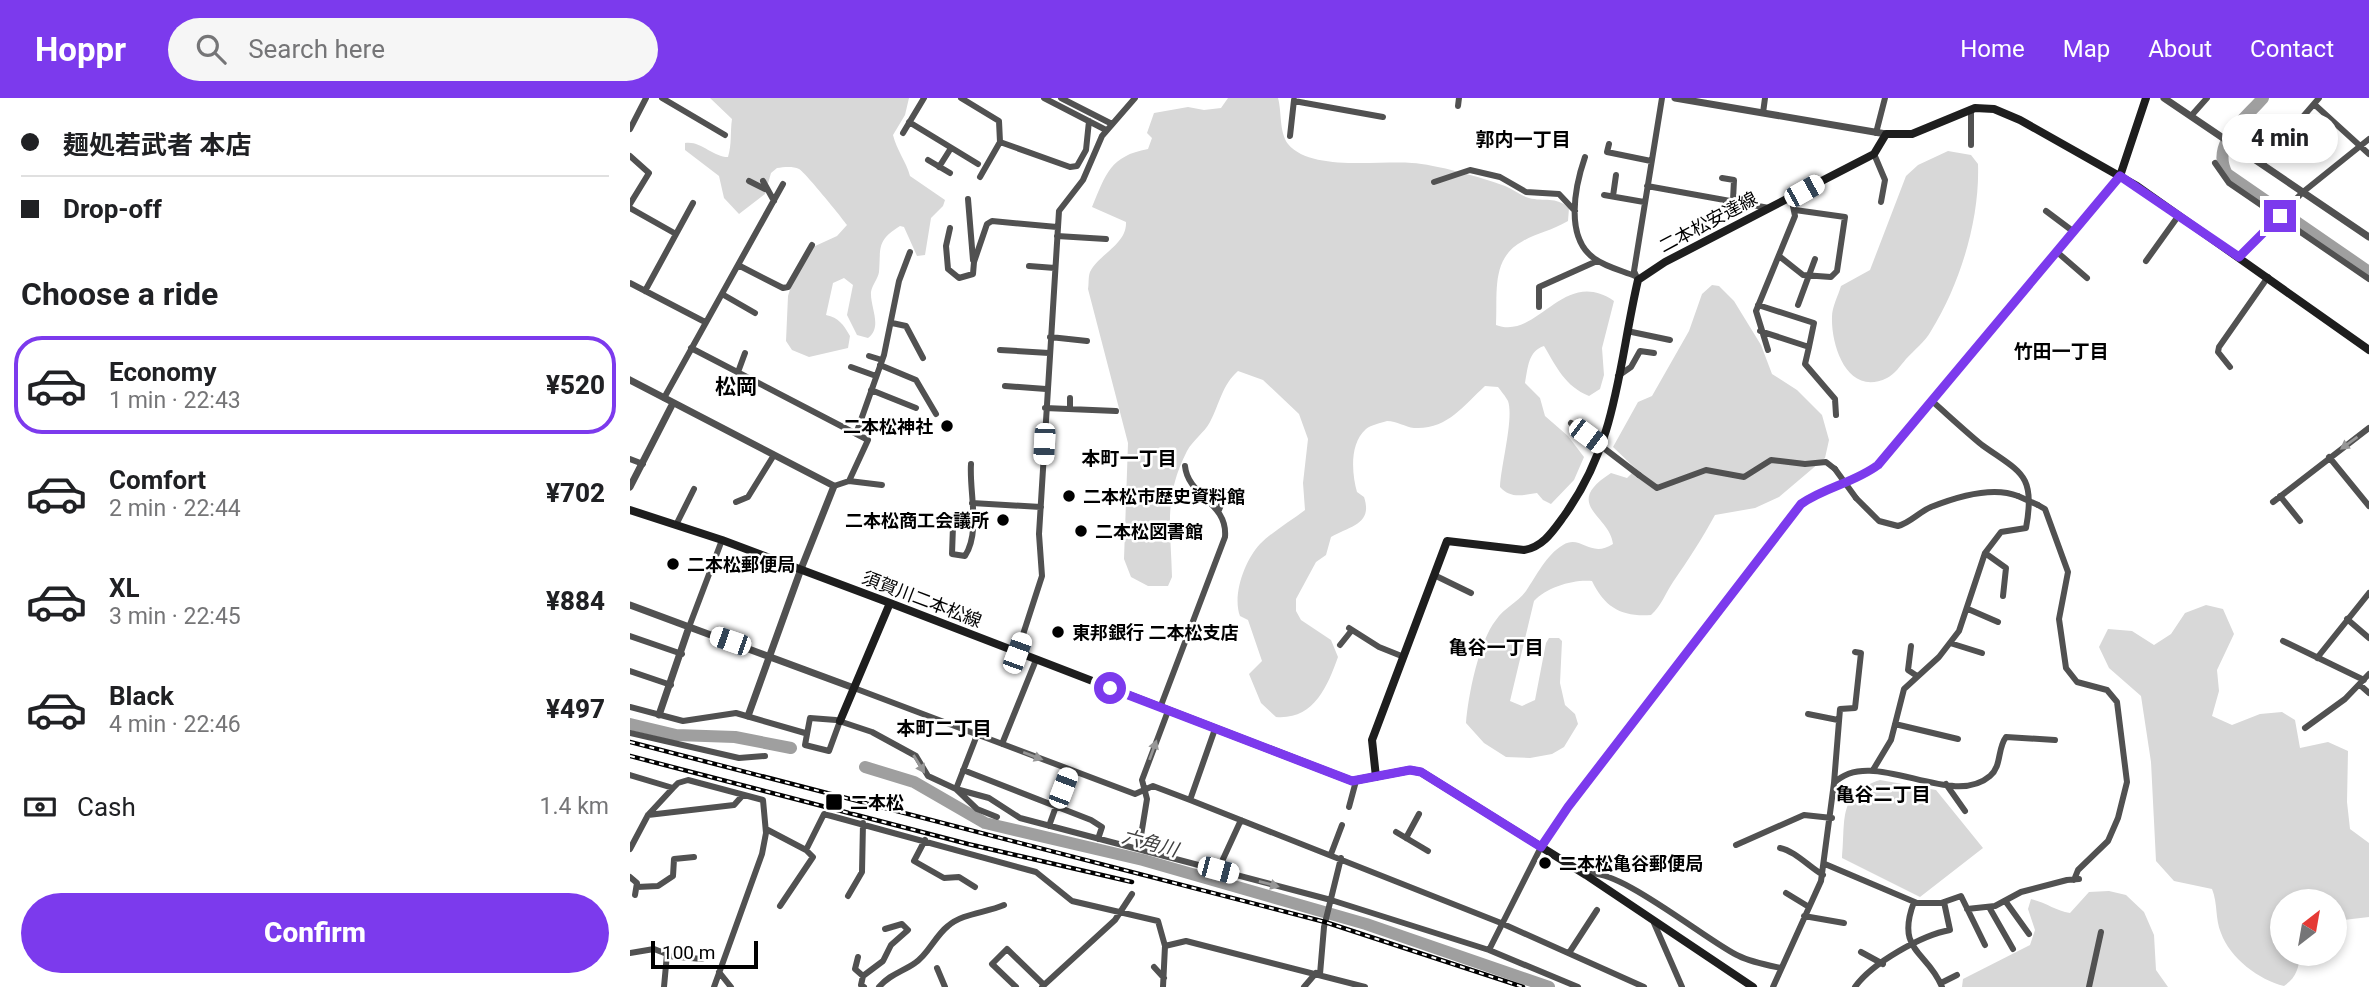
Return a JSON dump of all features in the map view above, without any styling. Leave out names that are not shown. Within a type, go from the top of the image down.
[{"type":"main road","points":[[2120,176],[2146,98]]},
{"type":"main road","points":[[1874,154],[1881,133],[1912,134],[1971,109],[1989,108],[2020,120],[2120,176],[2369,350]]},
{"type":"main road","name":"二本松安達線","points":[[1636,278],[1874,154]]},
{"type":"main road","points":[[1376,777],[1372,740],[1446,544],[1451,540],[1524,550],[1536,547],[1546,539],[1571,505],[1598,460],[1618,376],[1636,278]]},
{"type":"main road","name":"須賀川二本松線","points":[[630,510],[801,569],[1164,710],[1356,781]]},
{"type":"main road","points":[[840,722],[890,603]]},
{"type":"main road","points":[[1356,781],[1410,770],[1424,774],[1586,875],[1654,923],[1754,987]]},
{"type":"street","points":[[630,127],[646,98]]},
{"type":"street","points":[[662,98],[725,135]]},
{"type":"street","points":[[903,133],[924,98]]},
{"type":"street","points":[[961,98],[999,121],[1000,142],[980,177]]},
{"type":"street","points":[[1044,98],[1089,121],[1109,127]]},
{"type":"street","points":[[1061,98],[1100,117],[1109,127]]},
{"type":"street","points":[[1017,653],[1042,576],[1039,534],[1045,408],[1060,207],[1083,180],[1109,127],[1135,98]]},
{"type":"street","points":[[1585,157],[1577,180],[1575,211],[1584,248],[1597,261],[1636,278],[1644,202],[1662,98]]},
{"type":"street","points":[[1676,98],[1881,133],[1885,98]]},
{"type":"street","points":[[1730,107],[1732,98]]},
{"type":"street","points":[[1763,113],[1765,98]]},
{"type":"street","points":[[2164,98],[2369,237]]},
{"type":"street","points":[[2191,116],[2207,98]]},
{"type":"street","points":[[2263,163],[2319,98]]},
{"type":"street","points":[[1290,136],[1294,99],[1384,117]]},
{"type":"street","points":[[2314,104],[2369,154]]},
{"type":"street","points":[[1100,117],[1104,109]]},
{"type":"street","points":[[1971,109],[1971,145]]},
{"type":"street","points":[[1000,142],[1074,167],[1086,150],[1089,121]]},
{"type":"street","points":[[909,122],[978,164]]},
{"type":"street","points":[[2239,257],[2303,192],[2369,139]]},
{"type":"street","points":[[1609,144],[1607,152],[1651,162]]},
{"type":"street","points":[[939,167],[951,148]]},
{"type":"street","points":[[1874,154],[1885,180],[1881,202]]},
{"type":"street","points":[[630,156],[649,173],[633,194],[630,206],[676,234]]},
{"type":"street","points":[[928,160],[950,173]]},
{"type":"street","points":[[2215,163],[2228,183],[2369,279]]},
{"type":"street","points":[[1434,182],[1461,172],[1481,171],[1500,177],[1525,192],[1559,194],[1575,211]]},
{"type":"street","points":[[1613,196],[1616,175]]},
{"type":"street","points":[[1489,950],[1541,847],[1568,807],[1801,504],[1832,487],[1863,476],[1878,465],[2120,176]]},
{"type":"street","points":[[1722,178],[1734,180],[1733,200]]},
{"type":"street","points":[[749,181],[764,185],[774,201]]},
{"type":"street","points":[[664,398],[783,184]]},
{"type":"street","points":[[1647,186],[1769,208]]},
{"type":"street","points":[[1604,195],[1644,202]]},
{"type":"street","points":[[1768,350],[1755,317],[1795,210],[1791,198]]},
{"type":"street","points":[[968,199],[970,245],[974,262]]},
{"type":"street","points":[[645,290],[693,203]]},
{"type":"street","points":[[1779,257],[1797,272],[1831,277],[1837,271],[1838,247],[1846,218],[1795,210]]},
{"type":"street","points":[[2046,211],[2074,232]]},
{"type":"street","points":[[2146,261],[2179,215]]},
{"type":"street","points":[[950,228],[946,246],[950,274],[959,278],[972,276],[987,224],[992,222],[1058,228]]},
{"type":"street","points":[[1057,236],[1106,239]]},
{"type":"street","points":[[738,265],[783,288],[788,287],[813,245]]},
{"type":"street","points":[[737,246],[746,251]]},
{"type":"street","points":[[856,434],[881,362],[892,323],[899,281],[909,252]]},
{"type":"street","points":[[2057,252],[2087,278]]},
{"type":"street","points":[[1798,305],[1815,259]]},
{"type":"street","points":[[1539,307],[1539,287],[1597,261]]},
{"type":"street","points":[[1029,266],[1055,268]]},
{"type":"street","points":[[2230,367],[2218,352],[2219,346],[2267,277]]},
{"type":"street","points":[[630,283],[705,322]]},
{"type":"street","points":[[722,294],[755,313]]},
{"type":"street","points":[[1758,305],[1814,323],[1807,368],[1834,391],[1836,415]]},
{"type":"street","points":[[892,323],[906,326],[923,358]]},
{"type":"street","points":[[1627,331],[1670,341]]},
{"type":"street","points":[[1760,331],[1809,347]]},
{"type":"street","points":[[1051,337],[1087,341]]},
{"type":"street","points":[[691,348],[868,440],[849,481]]},
{"type":"street","points":[[1000,350],[1049,353]]},
{"type":"street","points":[[1618,376],[1631,367],[1640,351],[1654,353]]},
{"type":"street","points":[[738,372],[745,353]]},
{"type":"street","points":[[869,356],[916,380],[936,414]]},
{"type":"street","points":[[851,367],[876,376]]},
{"type":"street","points":[[630,380],[834,486],[849,481],[881,485]]},
{"type":"street","points":[[1005,386],[1046,389]]},
{"type":"street","points":[[871,390],[916,408]]},
{"type":"street","points":[[1070,398],[1070,409]]},
{"type":"street","points":[[1873,770],[1889,745],[1904,690],[1950,643],[1968,609],[1984,553],[2001,532],[2026,528],[2030,506],[2023,476],[2011,462],[1981,444],[1932,401]]},
{"type":"street","points":[[630,487],[673,403]]},
{"type":"street","points":[[1045,408],[1116,411]]},
{"type":"street","points":[[1571,423],[1657,488],[1706,470],[1749,475],[1770,460],[1805,464],[1826,462],[1879,521],[1898,526],[1930,508],[1958,498],[2001,491],[2045,509],[2068,572],[2059,619],[2066,668],[2077,682],[2107,690],[2117,702],[2127,782],[2118,818],[2108,841],[2078,870],[2077,879],[2021,892],[2006,902],[1989,907],[1967,909]]},
{"type":"street","points":[[2273,502],[2369,428]]},
{"type":"street","points":[[736,502],[748,497],[774,455]]},
{"type":"street","points":[[2329,457],[2369,506]]},
{"type":"street","points":[[630,459],[643,464]]},
{"type":"street","points":[[941,521],[953,526],[952,554],[965,556],[974,512],[971,464]]},
{"type":"street","points":[[1139,848],[1147,799],[1142,780],[1225,537],[1224,519],[1219,510],[1193,486],[1185,466]]},
{"type":"street","points":[[748,716],[834,486]]},
{"type":"street","points":[[676,525],[694,489]]},
{"type":"street","points":[[1219,510],[1226,492]]},
{"type":"street","points":[[2280,496],[2300,521]]},
{"type":"street","points":[[972,503],[1041,507]]},
{"type":"street","points":[[659,715],[722,540]]},
{"type":"street","points":[[1984,553],[2006,568],[2003,596]]},
{"type":"street","points":[[1434,575],[1471,593]]},
{"type":"street","points":[[2317,658],[2369,593]]},
{"type":"street","points":[[630,605],[770,655],[1135,794],[1153,786],[1501,923],[1644,987]]},
{"type":"street","points":[[1968,609],[1998,622]]},
{"type":"street","points":[[2347,619],[2369,638]]},
{"type":"street","points":[[1340,645],[1350,629],[1379,647],[1405,657]]},
{"type":"street","points":[[630,636],[682,654]]},
{"type":"street","points":[[2283,641],[2364,680],[2369,693]]},
{"type":"street","points":[[1950,643],[1982,653]]},
{"type":"street","points":[[1911,646],[1908,670],[1917,676]]},
{"type":"street","points":[[1773,987],[1823,875],[1832,818],[1838,720],[1842,707],[1855,708],[1861,653],[1855,652]]},
{"type":"street","points":[[1002,744],[1036,660]]},
{"type":"street","points":[[630,671],[671,685]]},
{"type":"street","points":[[2305,728],[2332,709],[2364,680]]},
{"type":"street","points":[[630,707],[683,721],[731,713],[805,733]]},
{"type":"street","points":[[1808,714],[1838,720]]},
{"type":"street","points":[[840,722],[829,751],[805,745],[805,733],[813,717],[840,722],[872,732],[909,752],[919,760],[925,774],[956,789],[989,798],[1020,818],[1331,900],[1489,950],[1578,987]]},
{"type":"street","points":[[1895,724],[1958,739]]},
{"type":"street","points":[[1190,800],[1215,729]]},
{"type":"street","points":[[630,733],[739,758],[765,756]]},
{"type":"street","points":[[956,789],[977,735]]},
{"type":"street","points":[[1834,783],[1853,772],[1873,770],[1889,775],[1968,785],[1989,778],[1998,766],[2006,737],[2055,740]]},
{"type":"street","points":[[963,770],[1102,827],[1098,839]]},
{"type":"street","points":[[1049,826],[1069,770]]},
{"type":"street","points":[[630,775],[673,788]]},
{"type":"street","points":[[630,849],[648,815],[678,783],[688,780],[763,800],[766,829],[762,854],[714,987]]},
{"type":"street","points":[[1349,807],[1356,781]]},
{"type":"street","points":[[1945,783],[1965,811]]},
{"type":"street","points":[[956,789],[977,809],[997,817]]},
{"type":"street","points":[[648,815],[734,805],[743,795]]},
{"type":"street","points":[[806,850],[824,814],[1036,872],[1072,901],[1158,920],[1165,946],[1163,987]]},
{"type":"street","points":[[1406,838],[1419,814]]},
{"type":"street","points":[[1736,845],[1804,815],[1832,818]]},
{"type":"street","points":[[1218,870],[1241,820]]},
{"type":"street","points":[[848,896],[862,873],[863,824]]},
{"type":"street","points":[[1331,854],[1342,825]]},
{"type":"street","points":[[766,829],[806,850],[813,857],[780,906]]},
{"type":"street","points":[[1396,832],[1428,851]]},
{"type":"street","points":[[925,840],[914,861],[944,878],[959,877],[975,887]]},
{"type":"street","points":[[1780,848],[1789,850],[1804,864],[1823,875]]},
{"type":"street","points":[[637,887],[667,883],[673,876],[674,859],[694,857]]},
{"type":"street","points":[[1304,987],[1318,974],[1324,927],[1341,858]]},
{"type":"street","points":[[1825,864],[1914,902],[1944,902],[1961,896],[1985,945]]},
{"type":"street","points":[[1586,875],[1601,875],[1630,887],[1739,957],[1781,968]]},
{"type":"street","points":[[630,877],[635,879],[635,895]]},
{"type":"street","points":[[1787,892],[1809,908]]},
{"type":"street","points":[[1017,987],[992,964],[1007,949],[1043,986],[1122,912],[1132,894]]},
{"type":"street","points":[[1914,902],[1909,917],[1910,946],[1941,985],[1957,975]]},
{"type":"street","points":[[1855,987],[1910,946],[1931,934],[1950,930],[1944,902]]},
{"type":"street","points":[[2006,902],[2029,934]]},
{"type":"street","points":[[879,987],[893,973],[918,960],[950,924],[961,917],[977,915],[1004,905]]},
{"type":"street","points":[[1989,907],[2013,949]]},
{"type":"street","points":[[1569,953],[1597,910]]},
{"type":"street","points":[[1804,916],[1844,923]]},
{"type":"street","points":[[1654,923],[1682,987]]},
{"type":"street","points":[[864,987],[861,985],[863,976],[883,961],[891,945],[908,930],[902,924],[885,929]]},
{"type":"street","points":[[2090,987],[2101,932]]},
{"type":"street","points":[[1165,946],[1186,941],[1365,987]]},
{"type":"street","points":[[630,953],[654,948],[668,956],[702,959]]},
{"type":"street","points":[[1861,952],[1883,964]]},
{"type":"street","points":[[664,987],[668,956]]},
{"type":"street","points":[[858,957],[855,968],[863,976]]},
{"type":"street","points":[[937,968],[944,987]]},
{"type":"street","points":[[1154,968],[1164,978]]},
{"type":"street","points":[[719,972],[731,987]]},
{"type":"shaded area","points":[[710,98],[909,98],[905,115],[893,135],[895,141],[910,176],[945,200],[943,206],[931,218],[925,255],[917,256],[904,227],[900,226],[892,231],[883,241],[878,275],[871,292],[875,328],[868,338],[857,335],[847,315],[853,285],[844,278],[833,283],[826,315],[845,328],[850,336],[848,348],[809,357],[792,350],[786,341],[788,296],[792,283],[813,247],[837,236],[847,225],[802,171],[791,167],[777,168],[771,173],[765,194],[739,214],[724,198],[719,176],[685,150],[685,143],[691,143],[728,157],[732,119]]},
{"type":"shaded area","points":[[1228,98],[1278,98],[1285,139],[1299,153],[1313,158],[1329,162],[1398,162],[1433,166],[1508,187],[1529,198],[1559,202],[1569,208],[1568,221],[1523,241],[1505,257],[1498,278],[1496,325],[1511,327],[1525,323],[1565,297],[1580,292],[1596,293],[1614,301],[1602,348],[1604,375],[1600,389],[1589,396],[1574,387],[1562,376],[1544,346],[1535,352],[1530,361],[1525,383],[1540,398],[1545,416],[1568,436],[1584,457],[1574,480],[1551,504],[1537,493],[1513,495],[1500,487],[1509,409],[1508,401],[1498,387],[1485,386],[1462,409],[1436,425],[1414,428],[1387,421],[1368,428],[1361,435],[1354,451],[1353,468],[1357,492],[1364,497],[1366,506],[1363,519],[1331,537],[1326,555],[1316,562],[1296,599],[1296,611],[1301,620],[1331,640],[1338,657],[1317,700],[1309,708],[1289,717],[1276,717],[1261,703],[1249,674],[1262,661],[1248,620],[1240,616],[1238,598],[1245,568],[1260,544],[1305,510],[1303,483],[1308,439],[1299,414],[1263,380],[1238,371],[1228,382],[1210,422],[1189,447],[1179,468],[1171,499],[1172,577],[1168,586],[1148,586],[1131,577],[1124,559],[1128,443],[1088,289],[1090,272],[1122,237],[1125,230],[1126,222],[1092,207],[1111,168],[1125,156],[1148,149],[1152,138],[1147,133],[1154,113],[1188,107],[1204,110],[1221,108]]},
{"type":"shaded area","points":[[1948,151],[1971,155],[1978,164],[1976,207],[1959,272],[1941,313],[1923,342],[1890,377],[1873,382],[1862,381],[1844,366],[1832,329],[1832,313],[1841,286],[1870,270],[1906,176],[1918,165]]},
{"type":"shaded area","points":[[1712,285],[1719,286],[1734,301],[1761,345],[1772,374],[1797,390],[1822,415],[1829,440],[1825,458],[1779,497],[1755,508],[1715,515],[1651,615],[1631,614],[1616,609],[1603,598],[1592,581],[1561,585],[1539,596],[1534,601],[1510,701],[1522,706],[1535,700],[1546,643],[1549,638],[1559,638],[1562,641],[1560,683],[1565,705],[1575,714],[1578,724],[1564,747],[1552,754],[1530,758],[1506,757],[1484,743],[1466,723],[1472,684],[1484,641],[1499,616],[1526,591],[1557,549],[1569,542],[1598,549],[1613,544],[1610,534],[1592,510],[1590,494],[1597,484],[1611,473],[1627,478],[1636,469],[1613,447],[1638,402],[1652,396],[1689,331],[1702,294]]},
{"type":"shaded area","points":[[2206,605],[2223,609],[2234,634],[2217,670],[2219,691],[2212,716],[2232,725],[2260,714],[2282,712],[2295,720],[2300,748],[2328,742],[2348,751],[2347,802],[2350,829],[2369,843],[2369,917],[2347,920],[2347,889],[2270,889],[2270,966],[2298,966],[2291,980],[2284,986],[2255,973],[2231,951],[2219,928],[2212,889],[2174,881],[2156,861],[2151,762],[2141,696],[2109,668],[2099,647],[2108,629],[2132,631],[2154,645],[2171,634],[2185,613]]},
{"type":"shaded area","points":[[1880,780],[1936,790],[1983,848],[1920,897],[1842,858],[1844,820],[1850,801],[1866,786]]},
{"type":"shaded area","points":[[2109,891],[2126,895],[2144,912],[2154,935],[2156,970],[2168,987],[1962,987],[1963,979],[2030,945],[2035,930],[2028,909],[2031,899],[2070,913],[2089,892]]},
{"type":"waterway","points":[[2263,98],[2226,143],[2223,163],[2227,174],[2369,272]]},
{"type":"waterway","name":"六角川","points":[[630,724],[676,735],[735,737],[791,748]]},
{"type":"waterway","name":"六角川","points":[[865,767],[914,782],[985,823],[1143,860],[1366,924],[1549,987]]},
{"type":"railway","points":[[630,742],[1325,922],[1523,987]]},
{"type":"railway","points":[[630,756],[968,844],[1132,882]]},
{"type":"place","name":"二本松神社","points":[[947,426]]},
{"type":"place","name":"二本松市歴史資料館","points":[[1069,496]]},
{"type":"place","name":"二本松商工会議所","points":[[1003,520]]},
{"type":"place","name":"二本松図書館","points":[[1081,531]]},
{"type":"place","name":"二本松郵便局","points":[[673,564]]},
{"type":"place","name":"東邦銀行 二本松支店","points":[[1058,632]]},
{"type":"place","name":"二本松","points":[[834,802]]},
{"type":"place","name":"二本松亀谷郵便局","points":[[1545,863]]},
{"type":"district","name":"郭内一丁目","points":[[1523,139]]},
{"type":"district","name":"竹田一丁目","points":[[2061,351]]},
{"type":"district","name":"松岡","points":[[736,387]]},
{"type":"district","name":"本町一丁目","points":[[1129,458]]},
{"type":"district","name":"亀谷一丁目","points":[[1496,647]]},
{"type":"district","name":"本町二丁目","points":[[944,728]]},
{"type":"district","name":"亀谷二丁目","points":[[1883,794]]},
{"type":"route","points":[[1110,688],[1352,781],[1410,770],[1421,772],[1541,847],[1668,675],[1801,504],[1812,496],[1863,476],[1878,465],[2120,176],[2239,257],[2280,216]]}]
